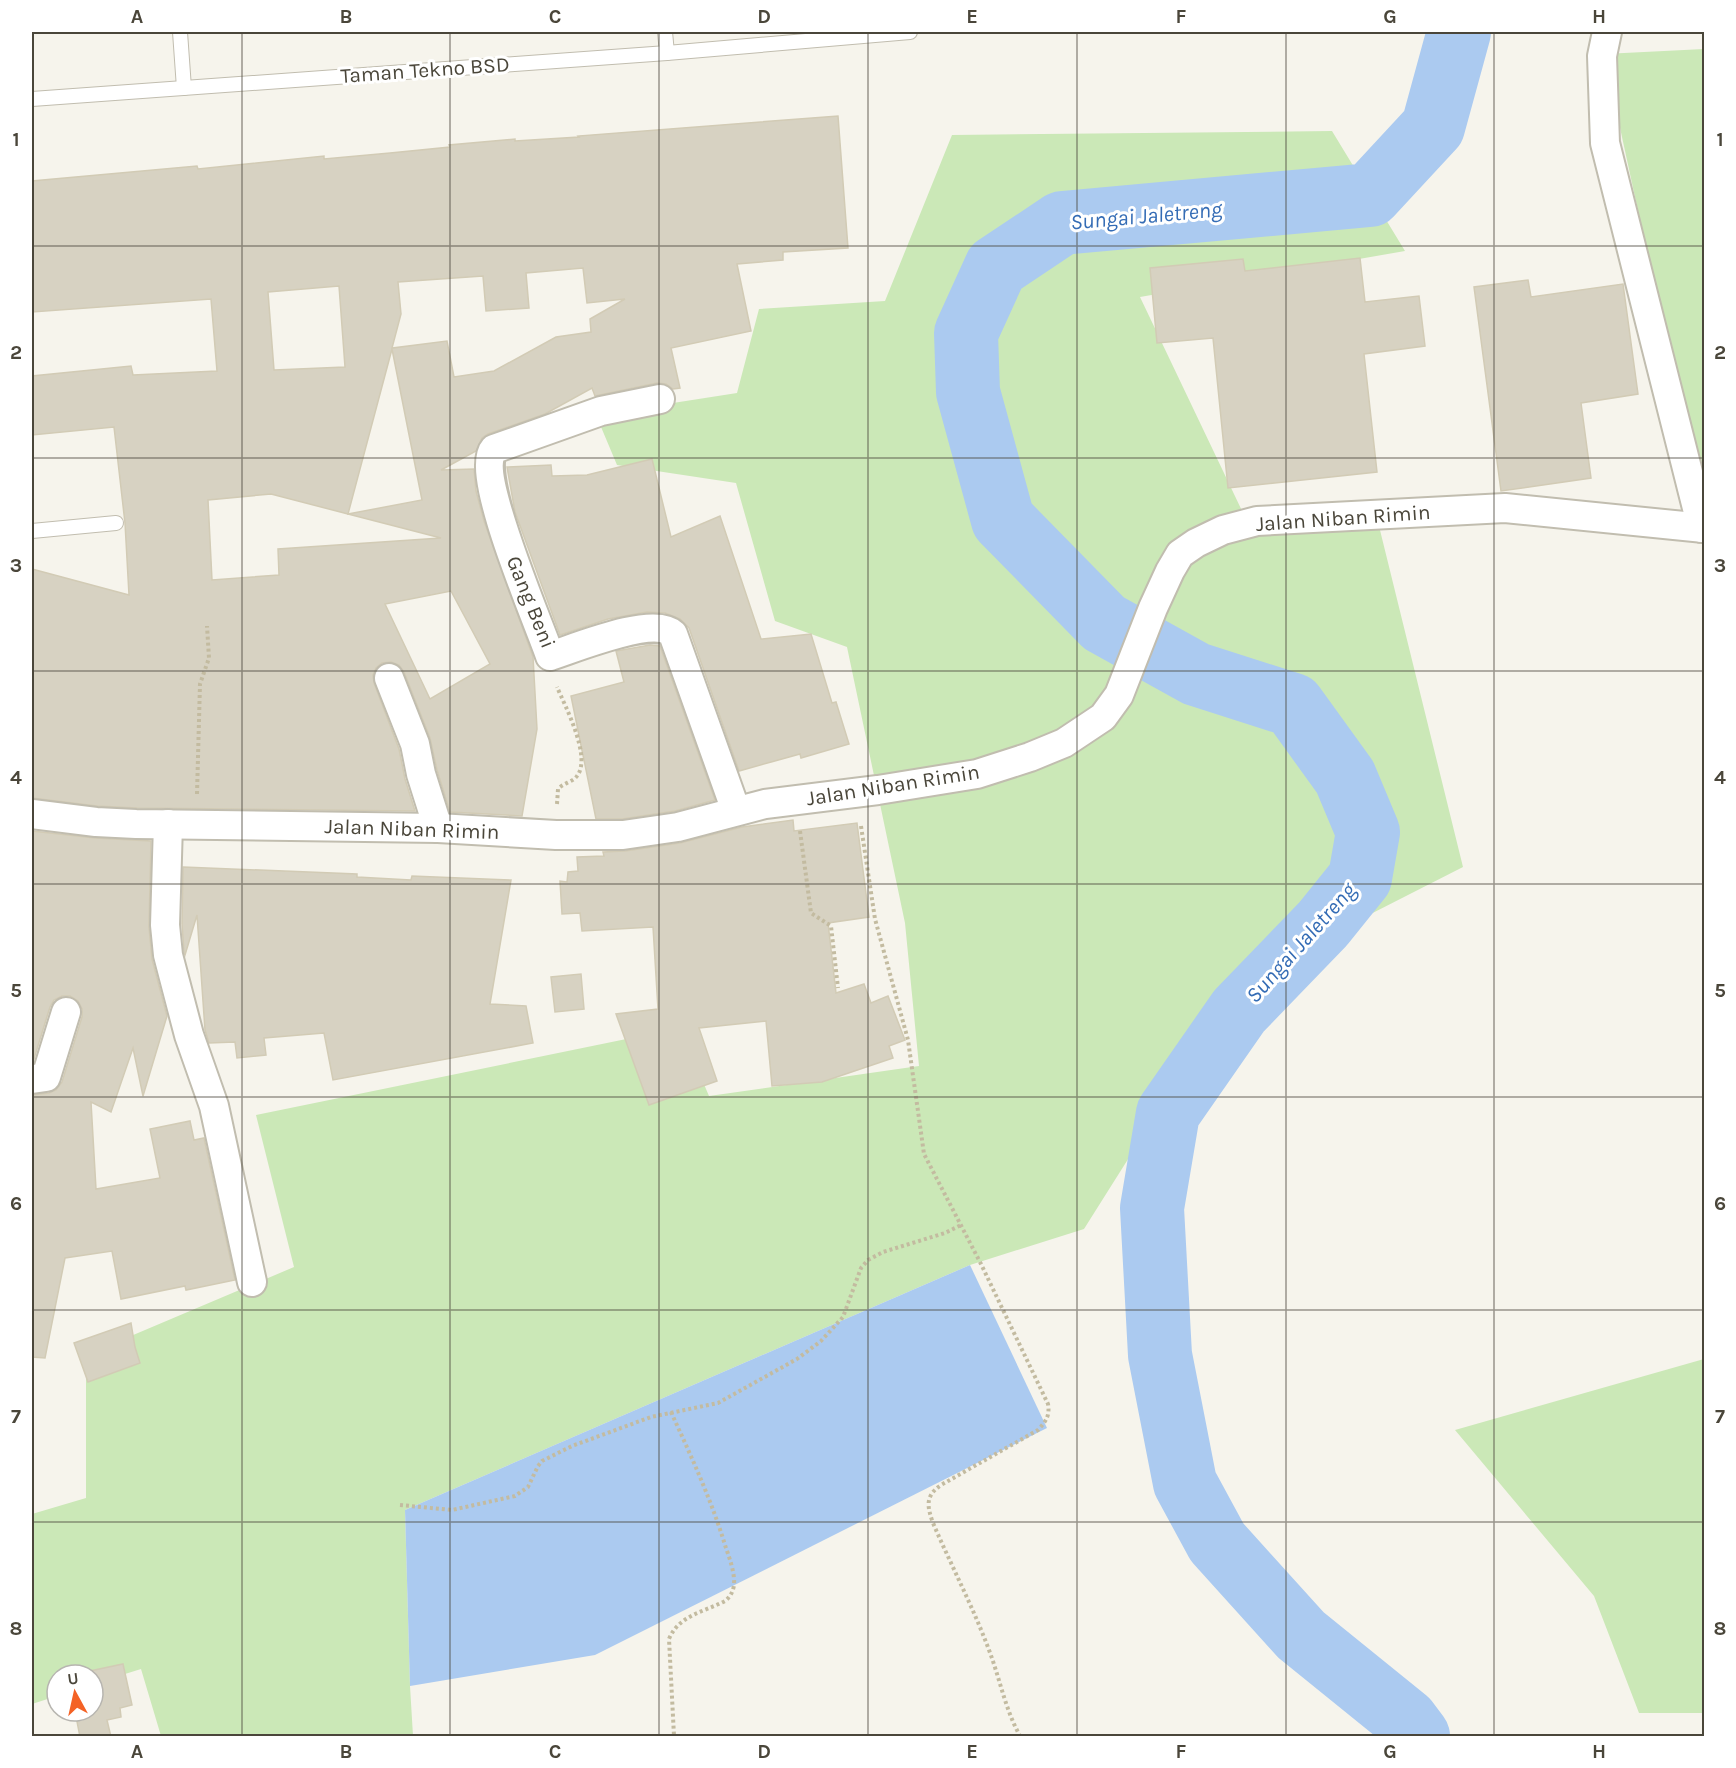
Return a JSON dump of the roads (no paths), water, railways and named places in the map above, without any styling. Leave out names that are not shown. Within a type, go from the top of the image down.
[{"type":"street","points":[[1607,32],[1602,56],[1605,143],[1703,528]]},
{"type":"street","name":"Gang Beni","points":[[660,399],[601,411],[531,434],[492,450],[489,457],[495,502],[503,533],[550,657],[619,634],[647,628],[668,630],[673,634],[736,811]]},
{"type":"street","name":"Jalan Niban Rimin","points":[[32,814],[96,822],[438,828],[603,836],[678,827],[736,811],[795,800],[976,774],[1030,757],[1079,734],[1103,717],[1119,695],[1152,608],[1180,554],[1196,543],[1223,530],[1257,521],[1505,508],[1703,528]]},
{"type":"street","points":[[389,678],[416,744],[421,774],[438,828]]},
{"type":"street","points":[[168,824],[165,925],[168,956],[189,1035],[214,1106],[252,1282]]},
{"type":"street","points":[[32,1078],[46,1077],[66,1012]]},
{"type":"lane","points":[[180,32],[184,88]]},
{"type":"lane","points":[[665,32],[667,53]]},
{"type":"lane","name":"Taman Tekno BSD","points":[[32,99],[667,53],[910,32]]},
{"type":"lane","points":[[32,531],[116,523]]},
{"type":"water","points":[[970,1265],[1047,1428],[595,1655],[410,1686],[405,1510]]},
{"type":"waterway","name":"Sungai Jaletreng","points":[[1418,1736],[1406,1720],[1301,1635],[1217,1542],[1185,1483],[1160,1355],[1152,1208],[1168,1113],[1239,1011],[1323,924],[1360,878],[1368,832],[1345,777],[1293,705],[1196,674],[1104,623],[1003,520],[968,392],[966,333],[996,267],[1062,223],[1370,195],[1433,127],[1459,32]]}]
